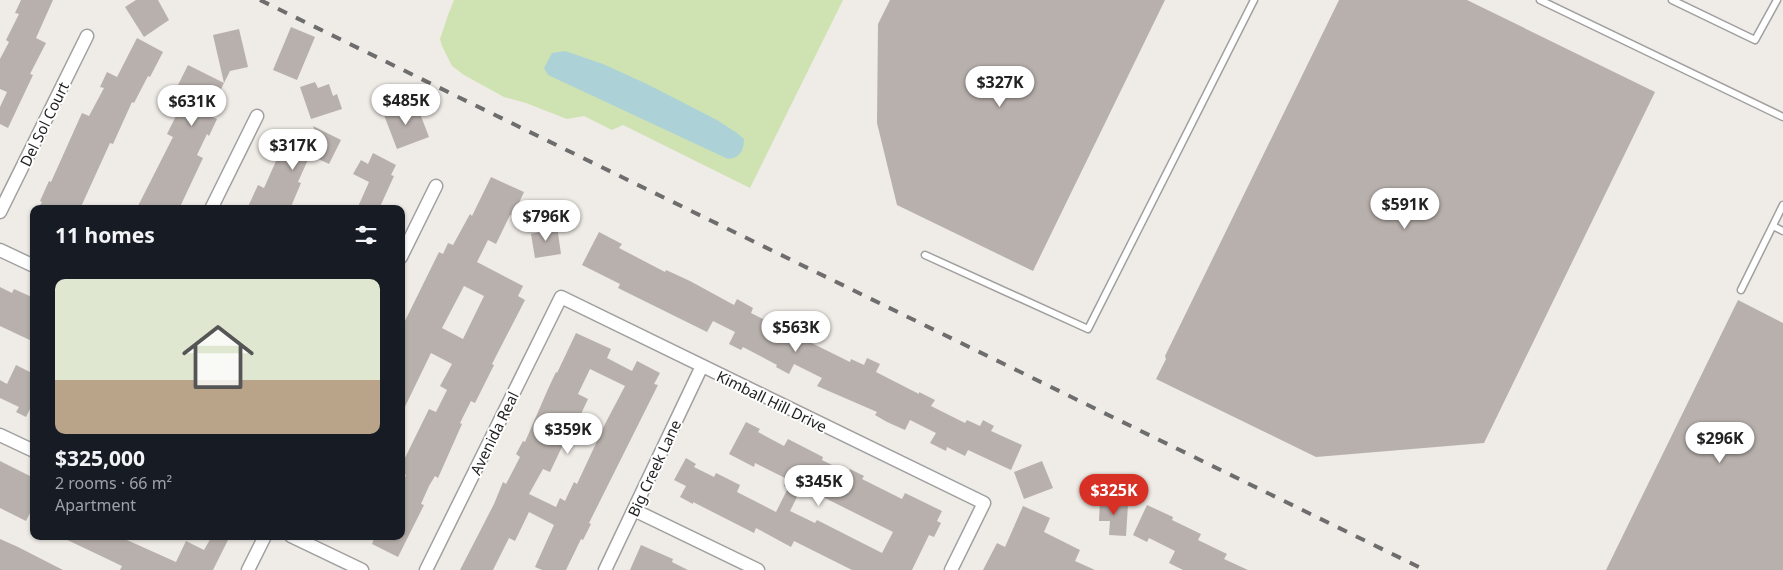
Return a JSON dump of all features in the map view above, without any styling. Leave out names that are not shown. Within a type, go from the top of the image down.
[{"type":"street","name":"Del Sol Court","points":[[0,212],[87,36]]},
{"type":"street","points":[[213,205],[257,116]]},
{"type":"street","points":[[405,248],[436,186]]},
{"type":"street","points":[[0,250],[30,264]]},
{"type":"street","name":"Kimball Hill Drive","points":[[561,297],[984,503],[951,570]]},
{"type":"street","name":"Avenida Real","points":[[426,570],[561,297]]},
{"type":"street","name":"Big Creek Lane","points":[[605,570],[702,366]]},
{"type":"street","points":[[0,434],[30,449]]},
{"type":"street","points":[[634,510],[758,570]]},
{"type":"street","points":[[248,570],[263,540]]},
{"type":"street","points":[[299,540],[362,570]]},
{"type":"lane","points":[[924,255],[1088,329],[1254,0]]},
{"type":"lane","points":[[1540,0],[1783,117]]},
{"type":"lane","points":[[1672,0],[1755,40],[1777,0]]},
{"type":"lane","points":[[1741,290],[1783,205]]},
{"type":"lane","points":[[1773,226],[1783,231]]},
{"type":"green space","points":[[454,0],[843,0],[750,188],[623,125],[612,130],[584,116],[567,119],[526,103],[504,97],[464,75],[452,66],[440,39]]},
{"type":"water","points":[[565,51],[603,64],[717,120],[744,139],[740,153],[736,157],[728,159],[548,75],[544,68],[552,53]]},
{"type":"building","points":[[21,0],[53,0],[36,38],[46,43],[30,74],[33,75],[8,128],[0,124],[0,107],[7,92],[0,89],[0,59],[9,42],[6,40],[19,14],[15,13]]},
{"type":"building","points":[[136,0],[158,0],[169,20],[144,37],[125,7]]},
{"type":"building","points":[[890,0],[1165,0],[1033,271],[897,205],[877,123],[878,24]]},
{"type":"building","points":[[1339,0],[1467,0],[1655,92],[1484,443],[1316,457],[1156,379],[1166,359],[1165,356]]},
{"type":"building","points":[[291,27],[315,37],[297,80],[273,70]]},
{"type":"building","points":[[239,29],[248,67],[230,71],[224,83],[213,35]]},
{"type":"building","points":[[137,38],[163,52],[134,103],[132,102],[113,144],[110,143],[82,205],[40,205],[42,202],[40,201],[49,181],[51,182],[82,113],[89,116],[104,88],[100,87],[107,72],[117,77]]},
{"type":"building","points":[[188,65],[224,83],[208,115],[217,119],[197,155],[203,158],[181,205],[139,205],[173,137],[167,134],[187,94],[176,89]]},
{"type":"building","points":[[315,82],[318,88],[329,84],[333,96],[337,94],[342,109],[311,119],[300,87]]},
{"type":"building","points":[[416,103],[429,137],[397,149],[384,115]]},
{"type":"building","points":[[313,126],[341,140],[329,164],[310,155],[298,182],[301,183],[292,205],[249,205],[258,185],[264,188],[280,152],[288,155],[300,132],[319,142]]},
{"type":"building","points":[[373,153],[396,165],[391,175],[394,176],[381,205],[359,205],[369,182],[353,174],[361,160],[368,164]]},
{"type":"building","points":[[491,177],[524,192],[513,216],[510,215],[496,244],[488,240],[477,262],[523,286],[518,296],[525,300],[492,364],[494,365],[475,403],[471,401],[460,423],[462,424],[438,478],[435,476],[429,486],[421,504],[424,505],[398,557],[372,544],[374,540],[405,540],[405,458],[429,409],[436,412],[447,390],[440,386],[452,364],[431,353],[405,407],[405,321],[439,252],[443,254],[448,243],[453,245],[470,214],[472,216]],"holes":[[[464,286],[484,296],[463,339],[442,328]]]},
{"type":"building","points":[[557,226],[561,254],[535,258],[531,234],[540,232],[539,229]]},
{"type":"building","points":[[599,232],[622,244],[619,248],[665,272],[666,270],[690,281],[734,305],[737,299],[753,308],[751,313],[850,362],[851,359],[864,365],[867,358],[880,364],[876,372],[935,400],[931,406],[965,423],[967,420],[980,426],[983,420],[994,426],[991,431],[1022,445],[1011,470],[968,450],[965,456],[947,447],[946,451],[930,443],[936,433],[910,420],[905,430],[875,415],[877,412],[817,386],[822,378],[794,364],[789,374],[776,367],[777,365],[743,347],[741,350],[729,344],[735,332],[713,321],[707,332],[618,288],[620,284],[582,265]]},
{"type":"building","points":[[0,287],[12,293],[14,289],[30,296],[30,340],[0,326]]},
{"type":"building","points":[[1738,300],[1783,323],[1783,570],[1606,570]]},
{"type":"building","points":[[576,333],[611,349],[607,358],[632,371],[637,361],[660,373],[654,384],[658,385],[589,523],[591,524],[583,540],[581,539],[566,570],[542,570],[535,567],[554,525],[529,512],[515,541],[509,538],[493,570],[460,570],[494,504],[503,482],[506,484],[520,457],[516,454],[523,441],[525,442]],"holes":[[[590,369],[625,386],[577,484],[574,482],[565,501],[560,498],[556,507],[529,494],[543,469],[550,472],[578,413],[581,414],[588,399],[578,394]]]},
{"type":"building","points":[[16,365],[30,372],[30,409],[26,417],[16,412],[19,407],[0,398],[0,380],[7,384]]},
{"type":"building","points":[[746,422],[760,429],[758,432],[784,446],[788,439],[823,457],[822,460],[848,473],[850,469],[864,476],[862,479],[902,499],[905,493],[942,511],[937,521],[941,523],[934,537],[929,535],[912,570],[852,570],[794,541],[791,547],[756,528],[754,533],[680,497],[686,486],[674,480],[686,458],[696,464],[694,467],[714,477],[716,473],[740,485],[737,492],[776,512],[788,488],[784,486],[787,479],[755,463],[754,467],[729,454]],"holes":[[[801,489],[818,497],[819,495],[893,532],[882,553],[817,520],[815,523],[790,511]]]},
{"type":"building","points":[[0,461],[30,476],[30,513],[26,521],[0,508]]},
{"type":"building","points":[[1042,461],[1053,488],[1024,499],[1014,472]]},
{"type":"building","points":[[1100,499],[1119,500],[1119,503],[1128,504],[1126,536],[1109,535],[1110,521],[1099,521]]},
{"type":"building","points":[[1147,505],[1173,517],[1172,520],[1201,534],[1198,540],[1227,554],[1224,559],[1248,570],[1183,570],[1169,563],[1175,551],[1149,538],[1147,542],[1133,535]]},
{"type":"building","points":[[1023,506],[1050,518],[1044,532],[1080,550],[1075,561],[1095,570],[983,570],[997,543],[1005,547]]},
{"type":"building","points":[[0,539],[18,547],[63,570],[0,570]]},
{"type":"building","points":[[67,540],[127,540],[176,562],[186,541],[204,550],[210,540],[228,540],[213,570],[120,570],[122,566]]},
{"type":"building","points":[[641,545],[673,559],[672,562],[688,570],[630,570]]},
{"type":"railway","points":[[260,0],[1425,570]]}]
